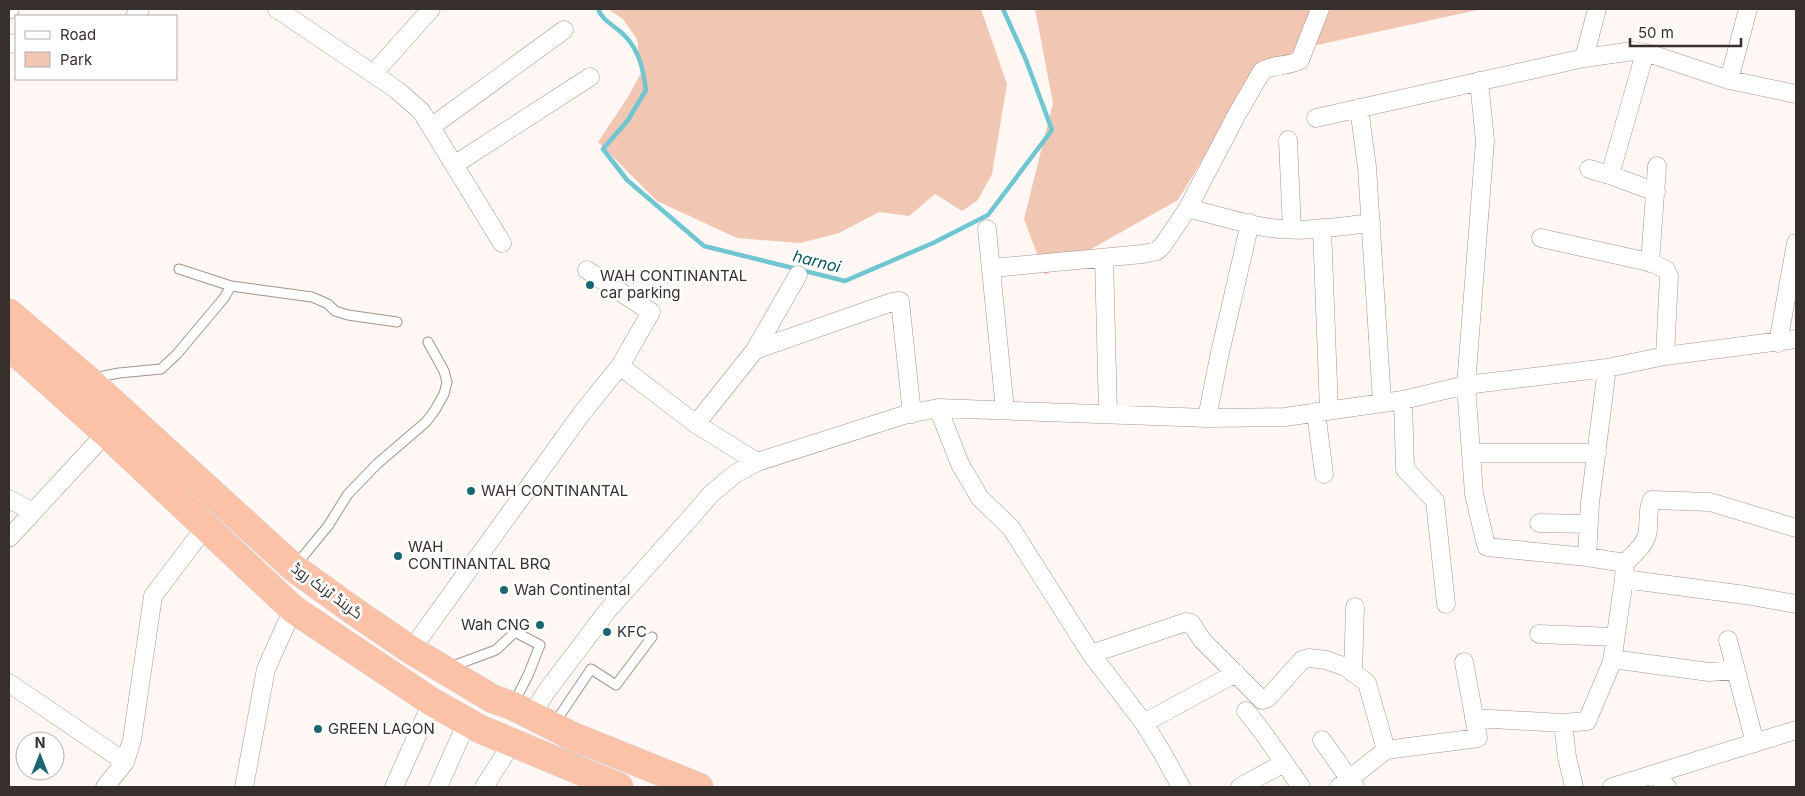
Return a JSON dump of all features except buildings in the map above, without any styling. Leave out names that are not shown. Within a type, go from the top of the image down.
[{"type":"highway","name":"گرینڈ ٹرنک روڈ","points":[[9,313],[87,379],[294,568],[358,614],[411,650],[522,712],[572,736],[699,787]]},
{"type":"highway","name":"گرینڈ ٹرنک روڈ","points":[[9,346],[106,433],[292,609],[432,702],[473,725],[619,787]]},
{"type":"highway","points":[[473,725],[522,712]]},
{"type":"street","points":[[277,9],[397,90],[421,111],[502,243]]},
{"type":"street","points":[[373,74],[431,9]]},
{"type":"street","points":[[992,268],[1143,254],[1157,251],[1164,245],[1188,208],[1262,71],[1267,68],[1292,64],[1300,60],[1320,9]]},
{"type":"street","points":[[1584,58],[1597,9]]},
{"type":"street","points":[[1729,80],[1748,9]]},
{"type":"street","points":[[431,127],[564,30]]},
{"type":"street","points":[[1316,118],[1621,51],[1646,53],[1729,80],[1796,94]]},
{"type":"street","points":[[1610,175],[1646,53]]},
{"type":"street","points":[[454,165],[590,78]]},
{"type":"street","points":[[1479,81],[1484,141],[1466,385],[1474,494],[1487,547],[1587,557],[1625,571],[1796,604]]},
{"type":"street","points":[[1359,108],[1367,167],[1382,402]]},
{"type":"street","points":[[1288,140],[1292,229]]},
{"type":"street","points":[[1650,263],[1657,166]]},
{"type":"street","points":[[1589,169],[1656,192]]},
{"type":"street","points":[[1188,208],[1259,226],[1292,229],[1322,228],[1371,222]]},
{"type":"street","points":[[1207,418],[1250,223]]},
{"type":"street","points":[[1322,228],[1324,474]]},
{"type":"street","points":[[987,229],[1005,410]]},
{"type":"street","points":[[1541,238],[1650,263],[1666,270],[1669,276],[1665,356]]},
{"type":"street","points":[[1778,342],[1796,243]]},
{"type":"street","points":[[1104,258],[1108,414]]},
{"type":"street","points":[[411,650],[582,413],[620,366],[651,312],[587,270]]},
{"type":"street","points":[[696,424],[755,350],[798,275]]},
{"type":"street","points":[[755,350],[892,302],[900,301],[912,414]]},
{"type":"street","points":[[522,712],[546,692],[608,610],[711,494],[735,474],[757,462],[807,444],[938,408],[1207,418],[1285,417],[1403,400],[1466,385],[1607,368],[1665,356],[1796,340]]},
{"type":"street","points":[[620,366],[696,424],[757,462]]},
{"type":"street","points":[[1587,557],[1607,368]]},
{"type":"street","points":[[1403,400],[1405,469],[1435,501],[1446,604]]},
{"type":"street","points":[[938,408],[960,464],[980,498],[1011,528],[1091,654],[1144,723],[1164,754],[1181,787]]},
{"type":"street","points":[[9,538],[106,433]]},
{"type":"street","points":[[1471,453],[1597,453]]},
{"type":"street","points":[[9,499],[33,512]]},
{"type":"street","points":[[1474,718],[1563,723],[1587,721],[1612,659],[1625,571],[1647,536],[1649,505],[1652,500],[1710,502],[1796,528]]},
{"type":"street","points":[[1539,522],[1589,524]]},
{"type":"street","points":[[105,787],[125,762],[132,740],[152,596],[206,526]]},
{"type":"street","points":[[1353,672],[1355,607]]},
{"type":"street","points":[[244,787],[266,669],[292,609]]},
{"type":"street","points":[[1091,654],[1186,622],[1191,623],[1202,640],[1262,700],[1268,698],[1302,660],[1310,658],[1326,660],[1346,667],[1367,683],[1386,750]]},
{"type":"street","points":[[1539,634],[1615,637]]},
{"type":"street","points":[[1728,640],[1755,743]]},
{"type":"street","points":[[1612,659],[1709,672],[1735,670]]},
{"type":"street","points":[[1322,740],[1348,785],[1386,750],[1478,738],[1464,662]]},
{"type":"street","points":[[1144,723],[1236,673]]},
{"type":"street","points":[[9,683],[125,762]]},
{"type":"street","points":[[394,787],[432,702]]},
{"type":"street","points":[[1246,711],[1301,787]]},
{"type":"street","points":[[1563,723],[1567,757],[1574,787]]},
{"type":"street","points":[[438,787],[473,725]]},
{"type":"street","points":[[1616,787],[1755,743],[1795,733]]},
{"type":"street","points":[[484,787],[512,743]]},
{"type":"street","points":[[1240,787],[1284,763]]},
{"type":"street","points":[[1654,774],[1667,787]]},
{"type":"lane","points":[[179,269],[231,286],[312,297],[328,304],[335,311],[348,315],[397,322]]},
{"type":"lane","points":[[87,379],[120,372],[161,369],[177,354],[231,286]]},
{"type":"lane","points":[[294,568],[328,526],[348,494],[377,464],[426,422],[435,410],[444,394],[447,382],[444,371],[428,342]]},
{"type":"lane","points":[[443,669],[496,650],[515,632],[540,645],[529,673],[522,712]]},
{"type":"lane","points":[[522,712],[591,669],[616,685],[652,637]]},
{"type":"green space","points":[[608,9],[981,9],[1007,84],[992,174],[978,200],[962,211],[935,194],[909,216],[879,212],[839,233],[800,243],[737,238],[657,201],[598,142],[628,97],[641,73],[637,39],[623,19]]},
{"type":"green space","points":[[1035,9],[1482,9],[1308,47],[1241,96],[1178,200],[1045,275],[1024,219],[1053,103]]},
{"type":"waterway","name":"harnoi","points":[[598,9],[606,21],[625,36],[634,48],[640,61],[645,82],[646,90],[628,120],[603,149],[627,180],[704,246],[845,281],[933,243],[988,215],[1052,130],[1026,60],[1003,9]]},
{"type":"place","name":"WAH CONTINANTAL car parking","points":[[590,285]]},
{"type":"place","name":"WAH CONTINANTAL","points":[[471,491]]},
{"type":"place","name":"WAH CONTINANTAL BRQ","points":[[398,556]]},
{"type":"place","name":"Wah Continental","points":[[504,590]]},
{"type":"place","name":"Wah CNG","points":[[540,625]]},
{"type":"place","name":"KFC","points":[[607,632]]},
{"type":"place","name":"GREEN LAGON","points":[[318,729]]}]
